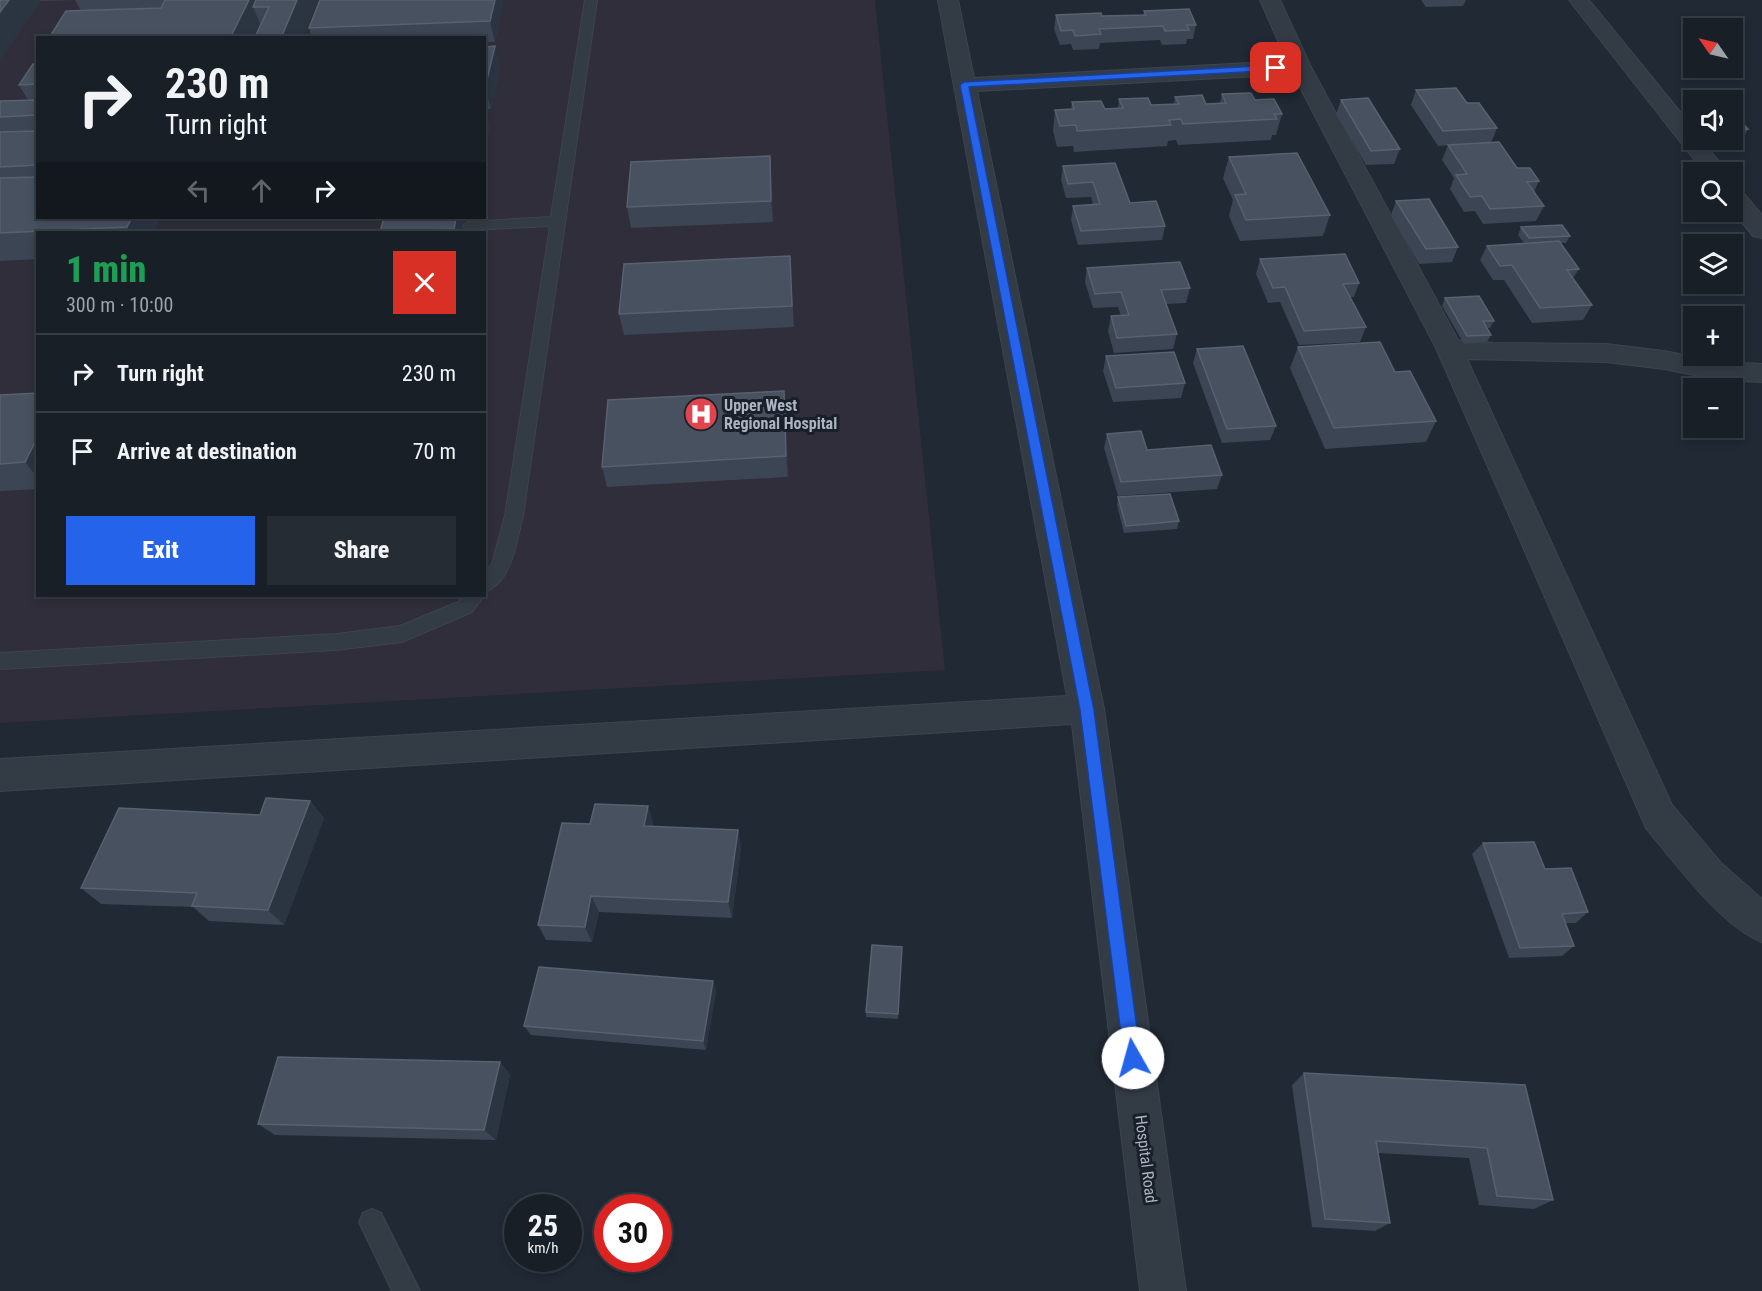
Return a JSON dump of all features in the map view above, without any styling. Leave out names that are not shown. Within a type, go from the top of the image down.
[{"type":"street","name":"Hospital Road","points":[[948,0],[1087,710],[1163,1291]]},
{"type":"street","points":[[1270,0],[1300,67],[1449,348],[1659,816],[1708,875],[1762,924]]},
{"type":"street","points":[[1578,0],[1708,162]]},
{"type":"street","points":[[964,85],[1300,67]]},
{"type":"street","points":[[1743,208],[1762,231]]},
{"type":"street","points":[[1449,348],[1493,352],[1606,352],[1665,360],[1720,371],[1762,373]]},
{"type":"street","points":[[0,775],[1087,710]]},
{"type":"lane","points":[[486,583],[500,567],[514,516],[591,0]]},
{"type":"lane","points":[[468,226],[558,221]]},
{"type":"lane","points":[[0,661],[336,642],[402,634],[465,607],[475,597]]},
{"type":"lane","points":[[372,1222],[406,1291]]},
{"type":"shaded area","name":"Upper West Regional Hospital","points":[[0,0],[875,0],[945,670],[0,723]]},
{"type":"building","points":[[0,0],[9,0],[0,12]]},
{"type":"building","points":[[165,0],[249,0],[231,36],[50,36],[66,11],[161,8]]},
{"type":"building","points":[[256,0],[297,0],[282,36],[255,36],[269,7],[253,7]]},
{"type":"building","points":[[320,0],[495,0],[490,21],[309,28]]},
{"type":"building","points":[[1189,9],[1196,25],[1187,25],[1189,30],[1165,31],[1163,26],[1099,29],[1101,34],[1075,36],[1073,30],[1061,31],[1056,15],[1101,13],[1102,16],[1146,15],[1144,11]]},
{"type":"building","points":[[495,46],[486,84],[486,47]]},
{"type":"building","points":[[33,64],[36,64],[36,84],[19,85]]},
{"type":"building","points":[[1456,88],[1467,103],[1479,103],[1497,128],[1443,131],[1416,90]]},
{"type":"building","points":[[1251,93],[1255,100],[1274,99],[1282,114],[1274,114],[1277,119],[1183,124],[1181,119],[1169,120],[1171,125],[1077,131],[1076,125],[1060,126],[1055,110],[1074,109],[1072,102],[1101,101],[1105,109],[1123,108],[1119,99],[1148,98],[1151,105],[1179,104],[1175,97],[1202,95],[1206,104],[1226,103],[1222,94]]},
{"type":"building","points":[[1368,98],[1400,149],[1371,151],[1341,100]]},
{"type":"building","points":[[36,100],[36,115],[0,117],[0,101]]},
{"type":"building","points":[[36,131],[36,165],[0,167],[0,132]]},
{"type":"building","points":[[1499,142],[1517,168],[1530,168],[1539,181],[1527,182],[1544,206],[1490,209],[1482,196],[1470,197],[1456,175],[1467,174],[1448,145]]},
{"type":"building","points":[[1297,153],[1330,215],[1246,220],[1235,195],[1246,194],[1229,157]]},
{"type":"building","points":[[770,156],[771,201],[627,207],[631,162]]},
{"type":"building","points":[[1115,163],[1130,203],[1156,201],[1165,226],[1081,231],[1073,206],[1100,204],[1093,182],[1068,184],[1063,166]]},
{"type":"building","points":[[36,177],[36,219],[131,219],[127,227],[0,233],[0,178]]},
{"type":"building","points":[[1429,199],[1458,247],[1426,249],[1396,201]]},
{"type":"building","points":[[384,219],[456,219],[454,229],[380,231]]},
{"type":"building","points":[[1562,225],[1570,236],[1529,238],[1521,227]]},
{"type":"building","points":[[1559,241],[1579,269],[1567,270],[1592,305],[1540,308],[1512,265],[1500,266],[1487,246]]},
{"type":"building","points":[[1345,254],[1359,283],[1343,284],[1366,327],[1304,331],[1285,287],[1273,288],[1260,259]]},
{"type":"building","points":[[790,256],[792,306],[619,314],[624,264]]},
{"type":"building","points":[[1180,262],[1190,288],[1161,290],[1177,334],[1117,338],[1111,316],[1129,315],[1121,292],[1095,294],[1087,268]]},
{"type":"building","points":[[1479,296],[1494,321],[1483,321],[1491,335],[1467,336],[1445,298]]},
{"type":"building","points":[[1380,342],[1395,372],[1410,371],[1436,421],[1334,428],[1298,347]]},
{"type":"building","points":[[1243,346],[1276,426],[1227,429],[1197,349]]},
{"type":"building","points":[[1174,352],[1185,383],[1116,388],[1106,356]]},
{"type":"building","points":[[784,391],[786,456],[602,467],[608,400]]},
{"type":"building","points":[[36,393],[36,440],[25,462],[0,464],[0,395]]},
{"type":"building","points":[[1141,431],[1147,450],[1211,445],[1222,475],[1121,482],[1107,434]]},
{"type":"building","points":[[1170,494],[1179,521],[1126,526],[1118,497]]},
{"type":"building","points":[[266,798],[310,801],[268,910],[192,906],[197,893],[81,888],[119,808],[260,815]]},
{"type":"building","points":[[595,804],[648,806],[644,826],[738,830],[728,902],[591,896],[585,927],[538,925],[562,823],[590,824]]},
{"type":"building","points":[[1534,842],[1545,869],[1571,868],[1588,912],[1562,914],[1574,946],[1520,948],[1483,843]]},
{"type":"building","points":[[872,945],[902,947],[898,1014],[866,1012]]},
{"type":"building","points":[[539,967],[713,981],[703,1041],[524,1026]]},
{"type":"building","points":[[278,1057],[500,1062],[484,1130],[258,1124]]},
{"type":"building","points":[[1304,1073],[1525,1085],[1553,1200],[1497,1196],[1487,1148],[1376,1141],[1390,1223],[1325,1219]]},
{"type":"place","name":"Upper West Regional Hospital","points":[[701,414]]},
{"type":"route","points":[[1133,1058],[1087,710],[964,85],[1276,68]]}]
